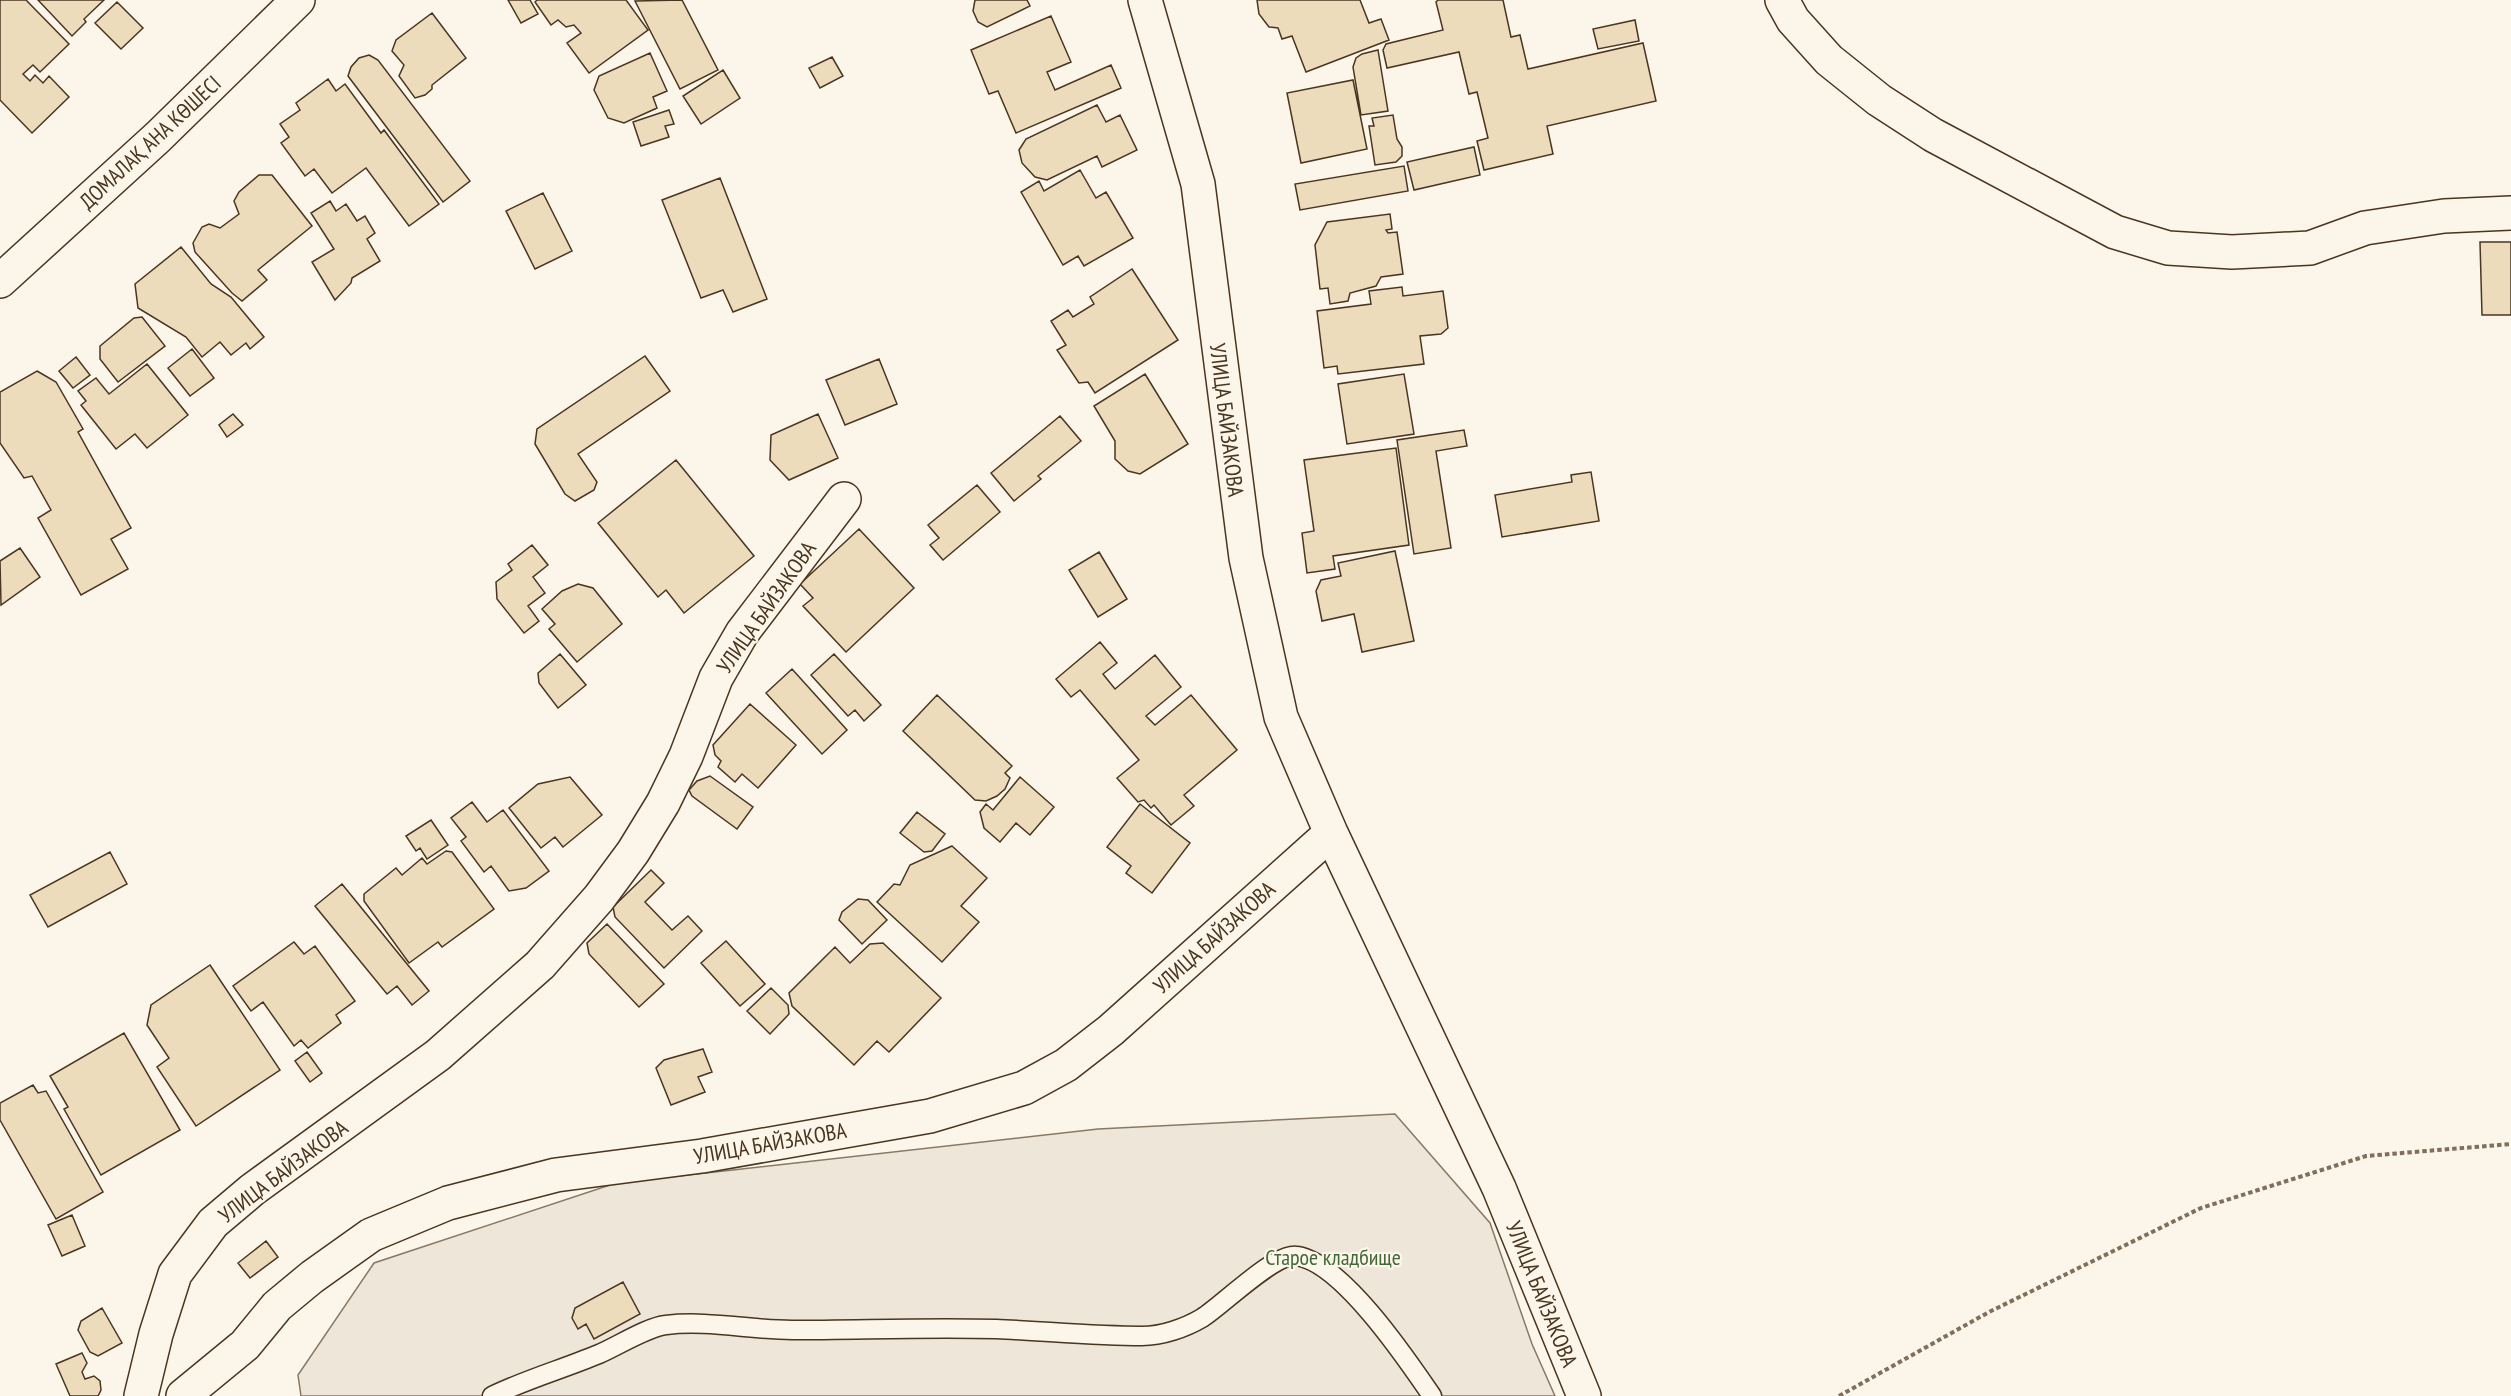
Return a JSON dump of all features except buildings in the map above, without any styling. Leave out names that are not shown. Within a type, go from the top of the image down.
[{"type":"street","name":"ДОМАЛАҚ АНА КӨШЕСІ","points":[[0,281],[158,137],[298,0]]},
{"type":"street","name":"УЛИЦА БАЙЗАКОВА","points":[[1145,0],[1198,184],[1245,558],[1281,717],[1330,833],[1499,1188],[1584,1396]]},
{"type":"street","points":[[1782,0],[1793,20],[1829,60],[1879,100],[1933,135],[2115,232],[2168,248],[2232,252],[2310,248],[2365,228],[2444,216],[2511,213]]},
{"type":"street","name":"УЛИЦА БАЙЗАКОВА","points":[[141,1396],[156,1334],[175,1274],[213,1223],[252,1190],[438,1055],[540,965],[599,898],[633,852],[663,803],[686,756],[716,678],[742,633],[844,499]]},
{"type":"street","name":"УЛИЦА БАЙЗАКОВА","points":[[184,1396],[244,1345],[277,1306],[312,1277],[371,1235],[448,1203],[556,1175],[702,1156],[930,1116],[1024,1088],[1066,1065],[1111,1030],[1330,833]]},
{"type":"lane","points":[[492,1396],[522,1381],[596,1355],[663,1325],[710,1323],[789,1330],[875,1327],[993,1329],[1145,1336],[1173,1331],[1201,1319],[1273,1263],[1293,1255],[1313,1260],[1342,1282],[1432,1396]]},
{"type":"path","points":[[1839,1396],[1989,1312],[2201,1208],[2366,1156],[2511,1144]]},
{"type":"green space","name":"Старое кладбище","points":[[1395,1114],[1490,1223],[1532,1344],[1555,1396],[301,1396],[298,1375],[374,1263],[616,1183],[1098,1129]]}]
